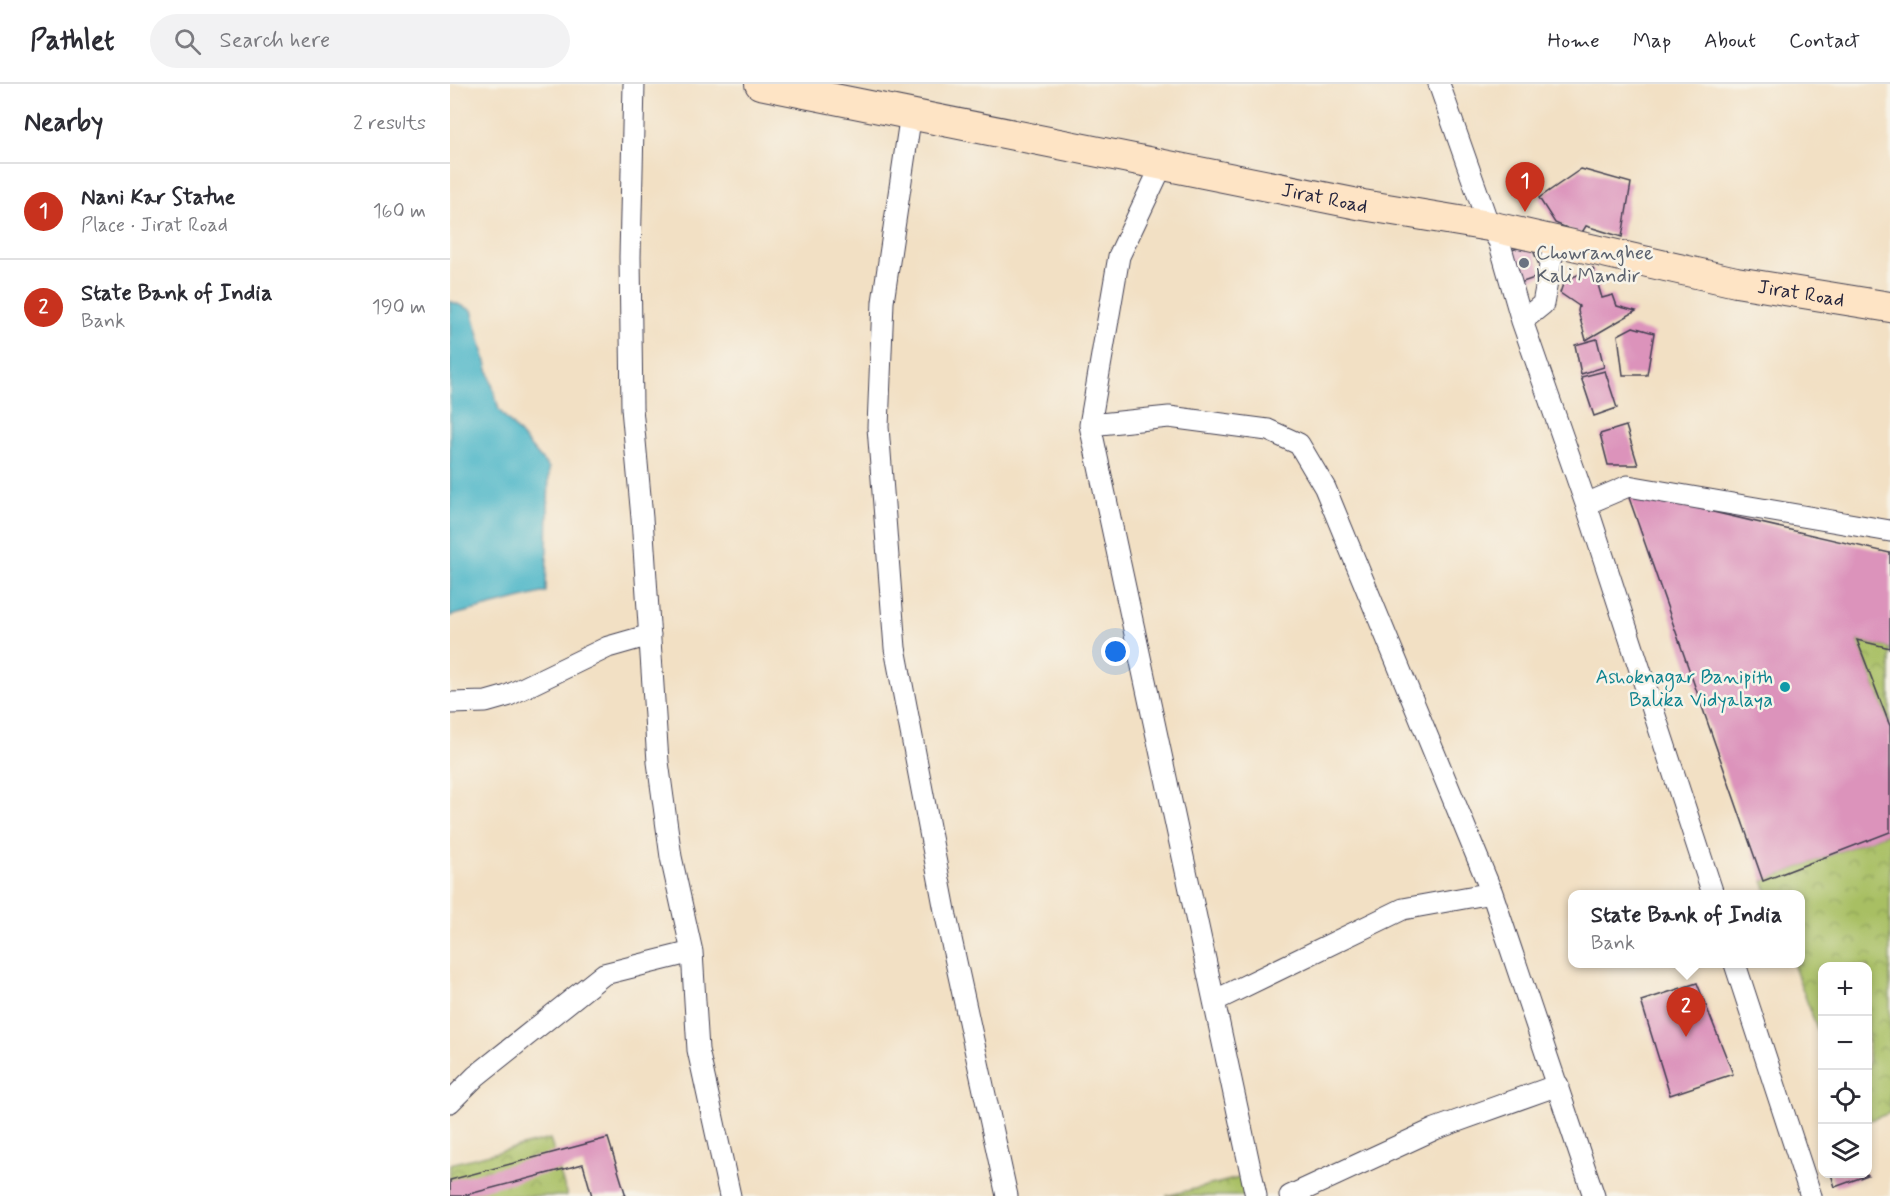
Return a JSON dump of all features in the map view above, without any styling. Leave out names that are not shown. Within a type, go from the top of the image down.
[{"type":"main road","name":"Jirat Road","points":[[760,84],[1163,163],[1363,205],[1489,226],[1736,282],[1890,307]]},
{"type":"street","points":[[634,84],[630,257],[632,408],[659,772],[671,857],[693,952],[699,1050],[730,1196]]},
{"type":"street","points":[[1439,84],[1489,226],[1499,241],[1522,321],[1586,504],[1712,890]]},
{"type":"street","points":[[911,113],[883,302],[878,427],[895,648],[946,916],[1007,1196]]},
{"type":"street","points":[[1163,163],[1119,256],[1090,425],[1256,1196]]},
{"type":"street","points":[[1522,321],[1543,304],[1551,260],[1558,241]]},
{"type":"street","points":[[1090,425],[1169,417],[1268,430],[1299,444],[1325,488],[1492,893],[1594,1196]]},
{"type":"street","points":[[1586,504],[1629,486],[1890,531]]},
{"type":"street","points":[[450,703],[486,702],[507,696],[608,647],[650,635]]},
{"type":"street","points":[[1214,1001],[1403,909],[1492,893]]},
{"type":"street","points":[[450,1102],[476,1076],[604,974],[693,952]]},
{"type":"street","points":[[1737,968],[1808,1194]]},
{"type":"street","points":[[1290,1196],[1435,1129],[1558,1085]]},
{"type":"green space","points":[[1857,640],[1890,648],[1890,726]]},
{"type":"green space","points":[[1890,832],[1890,1113],[1872,1120],[1872,962],[1818,962],[1818,1031],[1794,968],[1805,968],[1805,890],[1766,890],[1763,881]]},
{"type":"green space","points":[[550,1139],[567,1196],[450,1196],[450,1164]]},
{"type":"green space","points":[[1251,1175],[1256,1196],[1166,1196]]},
{"type":"water","points":[[450,301],[472,310],[499,410],[549,468],[546,592],[450,616]]},
{"type":"building","points":[[1581,169],[1631,183],[1622,237],[1586,226],[1581,234],[1555,223],[1539,198]]},
{"type":"building","name":"Chowranghee Kali Mandir","points":[[1531,245],[1543,275],[1517,284],[1507,251]]},
{"type":"building","points":[[1593,268],[1602,298],[1613,295],[1617,306],[1636,311],[1586,340],[1578,311],[1579,306],[1560,293],[1564,281]]},
{"type":"building","points":[[1633,327],[1654,333],[1647,375],[1623,375],[1618,335]]},
{"type":"building","points":[[1597,339],[1604,367],[1581,374],[1575,345]]},
{"type":"building","points":[[1605,371],[1617,408],[1594,416],[1581,377]]},
{"type":"building","points":[[1626,426],[1638,465],[1608,465],[1600,434]]},
{"type":"building","name":"Ashoknagar Banipith Balika Vidyalaya","points":[[1627,492],[1890,553],[1890,648],[1857,640],[1890,726],[1890,832],[1763,881]]},
{"type":"building","points":[[1697,983],[1733,1074],[1670,1095],[1641,1001]]},
{"type":"building","points":[[608,1138],[626,1196],[592,1196],[583,1164],[462,1196],[450,1196],[450,1180]]},
{"type":"building","points":[[1832,1178],[1860,1178],[1835,1187]]},
{"type":"place","name":"Nani Kar Statue","points":[[1525,212]]},
{"type":"place","name":"Chowranghee Kali Mandir","points":[[1524,263]]},
{"type":"place","name":"Ashoknagar Banipith Balika Vidyalaya","points":[[1785,687]]},
{"type":"place","name":"State Bank of India","points":[[1686,1037]]}]
